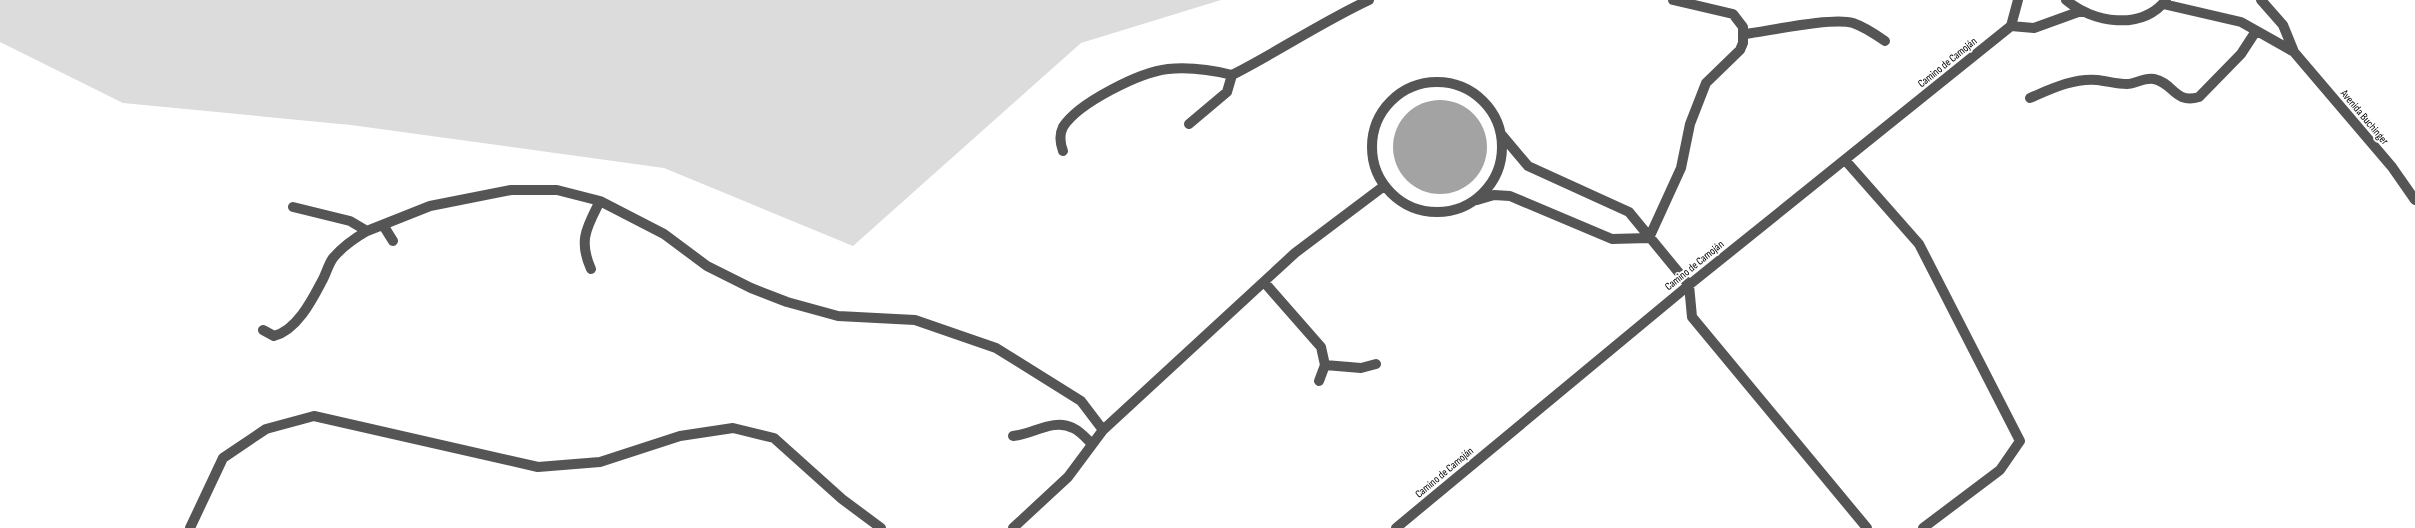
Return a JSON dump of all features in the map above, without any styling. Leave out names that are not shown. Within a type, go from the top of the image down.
[{"type":"street","points":[[1063,151],[1060,135],[1068,122],[1095,100],[1122,84],[1141,75],[1168,69],[1212,70],[1232,75],[1270,56],[1327,20],[1369,0]]},
{"type":"street","points":[[1649,238],[1681,168],[1690,124],[1706,83],[1740,50],[1745,34],[1739,20],[1733,14],[1673,0]]},
{"type":"street","points":[[2018,0],[2011,26],[2034,28],[2081,11]]},
{"type":"street","points":[[2066,0],[2081,11],[2097,18],[2114,21],[2132,19],[2149,14],[2165,2]]},
{"type":"street","name":"Avenida Buchinger","points":[[2261,0],[2283,25],[2294,52],[2392,167],[2415,200]]},
{"type":"street","name":"Avenida Buchinger","points":[[2165,2],[2241,22],[2294,52]]},
{"type":"street","points":[[1745,34],[1832,21],[1851,23],[1870,30],[1886,41]]},
{"type":"street","name":"Camino de Camoján","points":[[1396,528],[1689,285],[2011,26]]},
{"type":"street","points":[[2030,98],[2062,84],[2096,80],[2130,84],[2146,79],[2163,82],[2180,97],[2193,99],[2199,97],[2241,54],[2256,31]]},
{"type":"street","points":[[1188,124],[1227,92],[1232,75]]},
{"type":"street","points":[[1476,200],[1489,187],[1498,171],[1502,153],[1501,134],[1495,116],[1484,101],[1469,90],[1446,83],[1434,82],[1415,85],[1398,94],[1385,107],[1376,123],[1372,141],[1373,160],[1384,186],[1405,204],[1422,211],[1447,211],[1459,209],[1476,200],[1494,195],[1510,196],[1612,239],[1649,238]]},
{"type":"street","points":[[1501,134],[1528,166],[1628,212],[1689,285],[1692,317],[1867,528]]},
{"type":"street","points":[[1845,160],[1918,244],[2020,441],[2000,470],[1924,528]]},
{"type":"street","points":[[1013,528],[1068,477],[1103,430],[1295,253],[1384,186]]},
{"type":"street","points":[[263,330],[274,336],[282,333],[296,322],[321,282],[332,259],[348,242],[367,231],[430,206],[511,190],[557,190],[600,201],[664,234],[707,266],[751,288],[787,302],[838,316],[915,320],[996,348],[1081,401],[1103,430]]},
{"type":"street","points":[[591,269],[585,256],[585,230],[600,201]]},
{"type":"street","points":[[293,207],[350,221],[367,231]]},
{"type":"street","points":[[383,225],[393,241]]},
{"type":"street","points":[[1264,282],[1316,340],[1324,356],[1325,365],[1319,381]]},
{"type":"street","points":[[1325,365],[1361,368],[1376,364]]},
{"type":"street","points":[[190,528],[223,458],[266,429],[314,416],[538,466],[600,462],[680,436],[733,428],[774,438],[842,499],[881,528]]},
{"type":"street","points":[[1013,436],[1026,435],[1042,428],[1061,424],[1074,428],[1092,444]]},
{"type":"shaded area","points":[[0,0],[1221,0],[1081,43],[853,246],[664,168],[351,125],[123,103],[0,42]]},
{"type":"shaded area","points":[[1440,100],[1458,104],[1473,114],[1483,129],[1487,147],[1483,165],[1473,180],[1458,190],[1440,194],[1422,190],[1407,180],[1397,165],[1393,147],[1397,129],[1407,114],[1422,104]]}]
